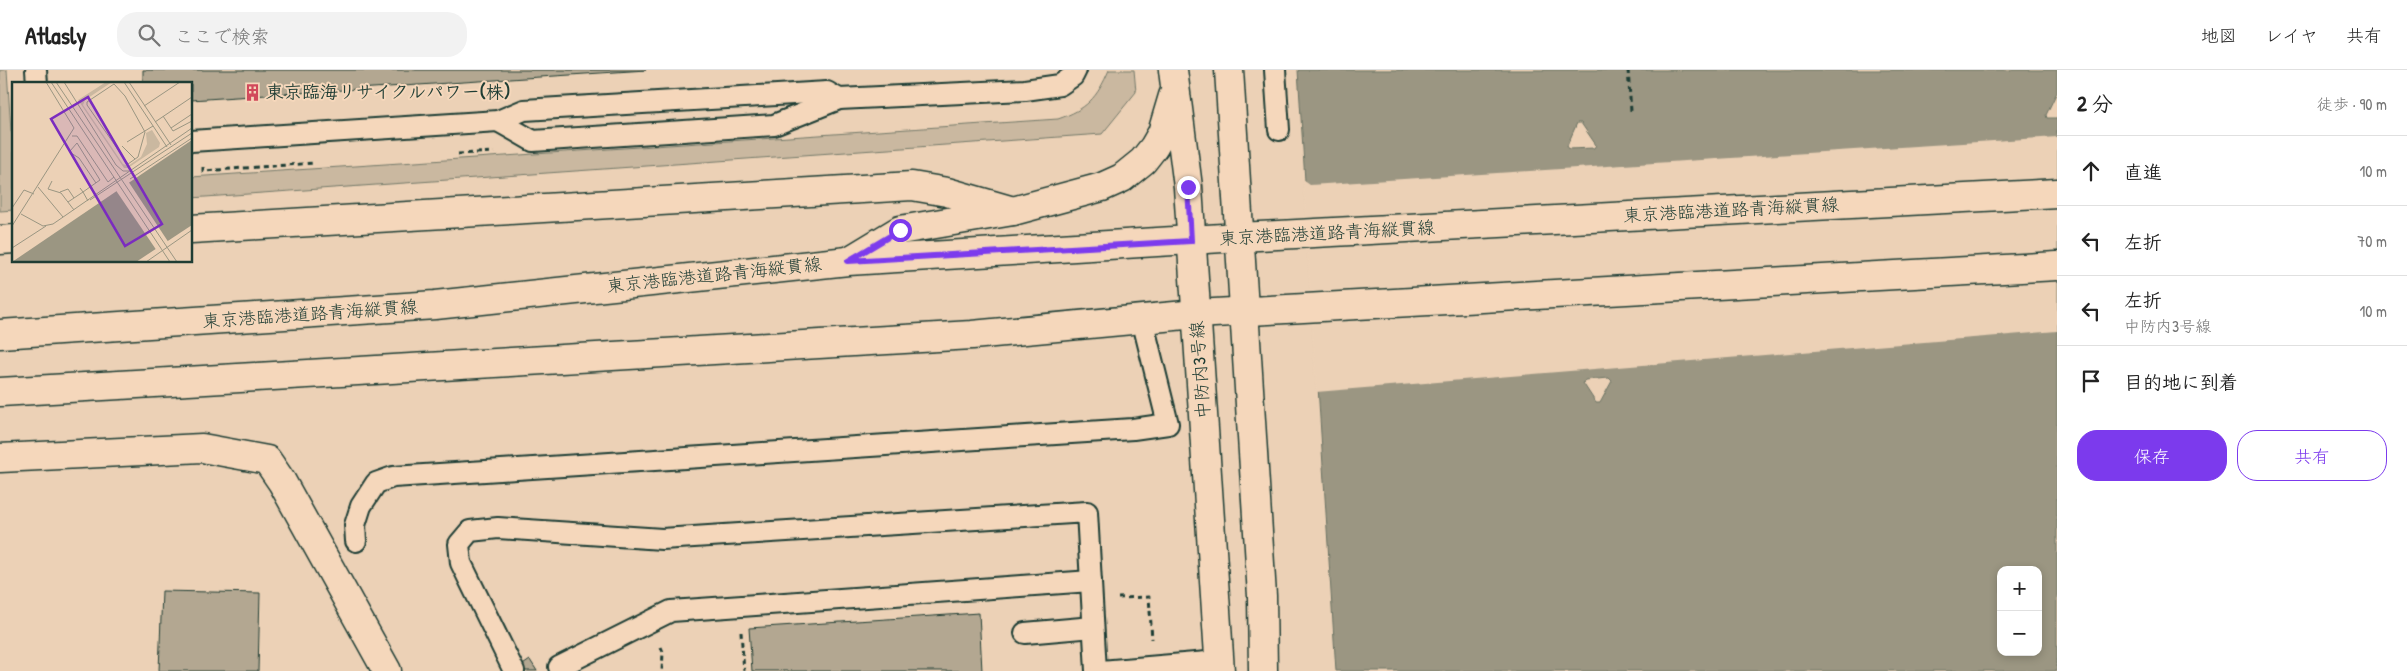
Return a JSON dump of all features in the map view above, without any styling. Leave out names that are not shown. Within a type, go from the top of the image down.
[{"type":"street","points":[[1228,70],[1242,312],[1262,596],[1263,671]]},
{"type":"street","points":[[848,261],[900,230],[1013,211],[1102,187],[1132,172],[1143,161],[1162,133],[1174,79]]},
{"type":"street","name":"中防内3号線","points":[[1174,79],[1183,143],[1191,241],[1220,666]]},
{"type":"street","points":[[192,229],[912,186],[947,192],[1013,211]]},
{"type":"street","name":"東京港臨港道路青海縦貫線","points":[[0,334],[435,305],[848,261],[1239,237],[2057,193]]},
{"type":"street","points":[[0,392],[972,335],[1196,314],[2057,266]]},
{"type":"street","points":[[0,458],[202,448],[266,460],[282,482],[387,671]]},
{"type":"lane","points":[[498,122],[533,141],[774,125],[839,99],[1025,90],[1060,85],[1073,76],[1076,70]]},
{"type":"lane","points":[[1275,70],[1279,130]]},
{"type":"lane","points":[[192,141],[498,122],[524,110],[827,92],[839,99]]},
{"type":"lane","points":[[356,541],[355,525],[361,506],[376,483],[393,477],[1133,429],[1168,424],[1142,320]]},
{"type":"lane","points":[[514,670],[461,563],[459,544],[470,531],[498,528],[662,539],[1087,512],[1096,671]]},
{"type":"lane","points":[[559,667],[671,611],[1091,581]]},
{"type":"lane","points":[[1025,633],[1093,627]]},
{"type":"lane","points":[[1101,671],[1220,666]]},
{"type":"path","points":[[1628,70],[1631,112]]},
{"type":"path","points":[[1114,598],[1149,597],[1152,647]]},
{"type":"path","points":[[659,642],[663,652],[662,671]]},
{"type":"shaded area","points":[[0,70],[7,70],[12,133],[12,210],[0,211]]},
{"type":"shaded area","points":[[1109,70],[1134,70],[1136,92],[1102,134],[192,198],[192,177],[1058,119],[1084,106],[1100,88]]},
{"type":"shaded area","points":[[1298,70],[2057,70],[2057,92],[2046,115],[2047,118],[2057,118],[2057,671],[1336,671]],"holes":[[[1577,123],[1581,123],[1596,145],[1594,148],[1569,149],[1567,146]],[[1609,378],[1612,381],[1600,403],[1596,403],[1583,383],[1585,380]]]},
{"type":"pier","points":[[2057,137],[2057,331],[1316,392],[1303,180],[1310,185]]},
{"type":"building","name":"東京臨海リサイクルパワー(株)","points":[[143,70],[646,70],[192,100],[192,82],[143,82]]},
{"type":"building","points":[[162,591],[260,593],[258,671],[159,671]]},
{"type":"building","points":[[979,613],[982,671],[752,671],[749,628]]},
{"type":"building","points":[[530,660],[537,671],[514,671]]},
{"type":"place","name":"東京臨海リサイクルパワー(株)","points":[[252,92]]},
{"type":"route","points":[[900,230],[848,261],[1191,241],[1188,187]]}]
